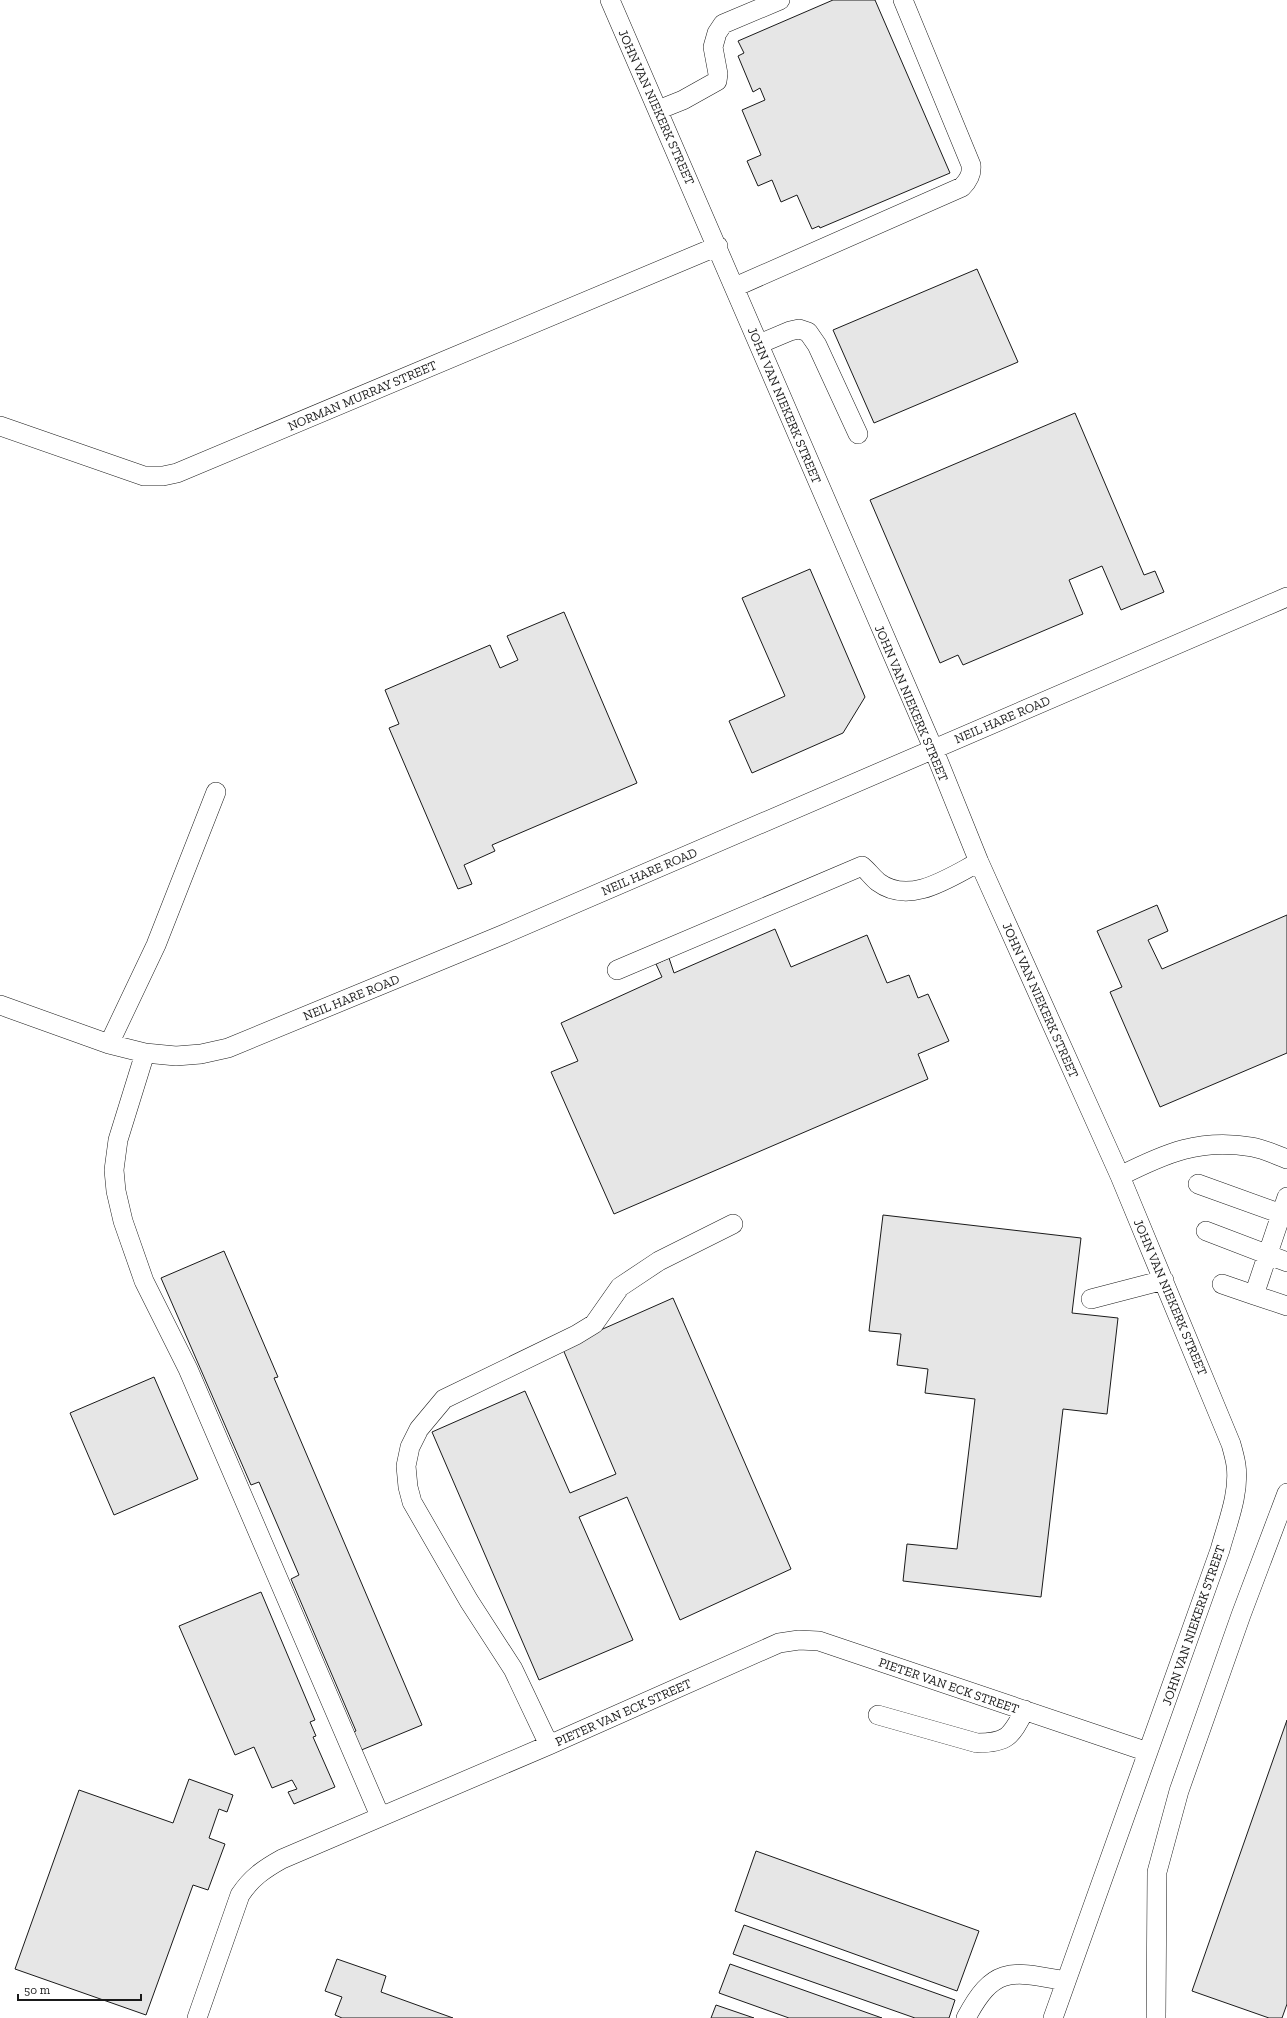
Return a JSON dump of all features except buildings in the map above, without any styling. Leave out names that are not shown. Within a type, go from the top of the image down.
[{"type":"street","name":"JOHN VAN NIEKERK STREET","points":[[610,0],[718,246],[933,748],[979,862],[1120,1176],[1231,1444],[1236,1466],[1236,1487],[1220,1550],[1053,2018]]},
{"type":"street","points":[[658,110],[689,98],[717,81],[718,74],[713,47],[717,33],[723,24],[780,0]]},
{"type":"street","points":[[735,287],[962,187],[968,181],[972,172],[971,165],[903,0]]},
{"type":"street","name":"NORMAN MURRAY STREET","points":[[0,426],[144,476],[163,476],[177,473],[718,246]]},
{"type":"street","points":[[759,344],[790,331],[799,329],[808,332],[817,345],[858,434]]},
{"type":"street","name":"NEIL HARE ROAD","points":[[0,1005],[109,1044],[145,1053],[176,1056],[202,1054],[228,1048],[502,935],[933,748],[1287,597]]},
{"type":"street","points":[[109,1044],[156,945],[216,792]]},
{"type":"street","points":[[616,970],[862,866],[879,883],[901,892],[918,891],[979,862]]},
{"type":"street","points":[[145,1053],[118,1140],[114,1170],[116,1191],[123,1221],[144,1281],[188,1369],[380,1816]]},
{"type":"street","points":[[1120,1176],[1152,1160],[1189,1146],[1220,1144],[1254,1147],[1287,1160]]},
{"type":"street","points":[[1198,1184],[1285,1209],[1266,1254],[1254,1295]]},
{"type":"street","points":[[549,1745],[513,1669],[469,1601],[412,1502],[408,1487],[406,1466],[410,1447],[419,1429],[444,1400],[500,1371],[576,1336],[594,1324],[620,1287],[659,1261],[733,1224]]},
{"type":"street","points":[[1206,1231],[1287,1262]]},
{"type":"street","points":[[1091,1299],[1164,1280]]},
{"type":"street","points":[[1222,1284],[1287,1306]]},
{"type":"street","points":[[1156,2018],[1158,1872],[1179,1791],[1287,1493]]},
{"type":"street","name":"PIETER VAN ECK STREET","points":[[197,2018],[240,1895],[248,1883],[262,1871],[282,1859],[549,1745],[780,1643],[799,1640],[819,1641],[1148,1752]]},
{"type":"street","points":[[878,1715],[977,1743],[994,1743],[1003,1740],[1013,1733],[1025,1710]]},
{"type":"street","points":[[966,2018],[976,1998],[987,1985],[1002,1976],[1030,1974],[1066,1981]]}]
